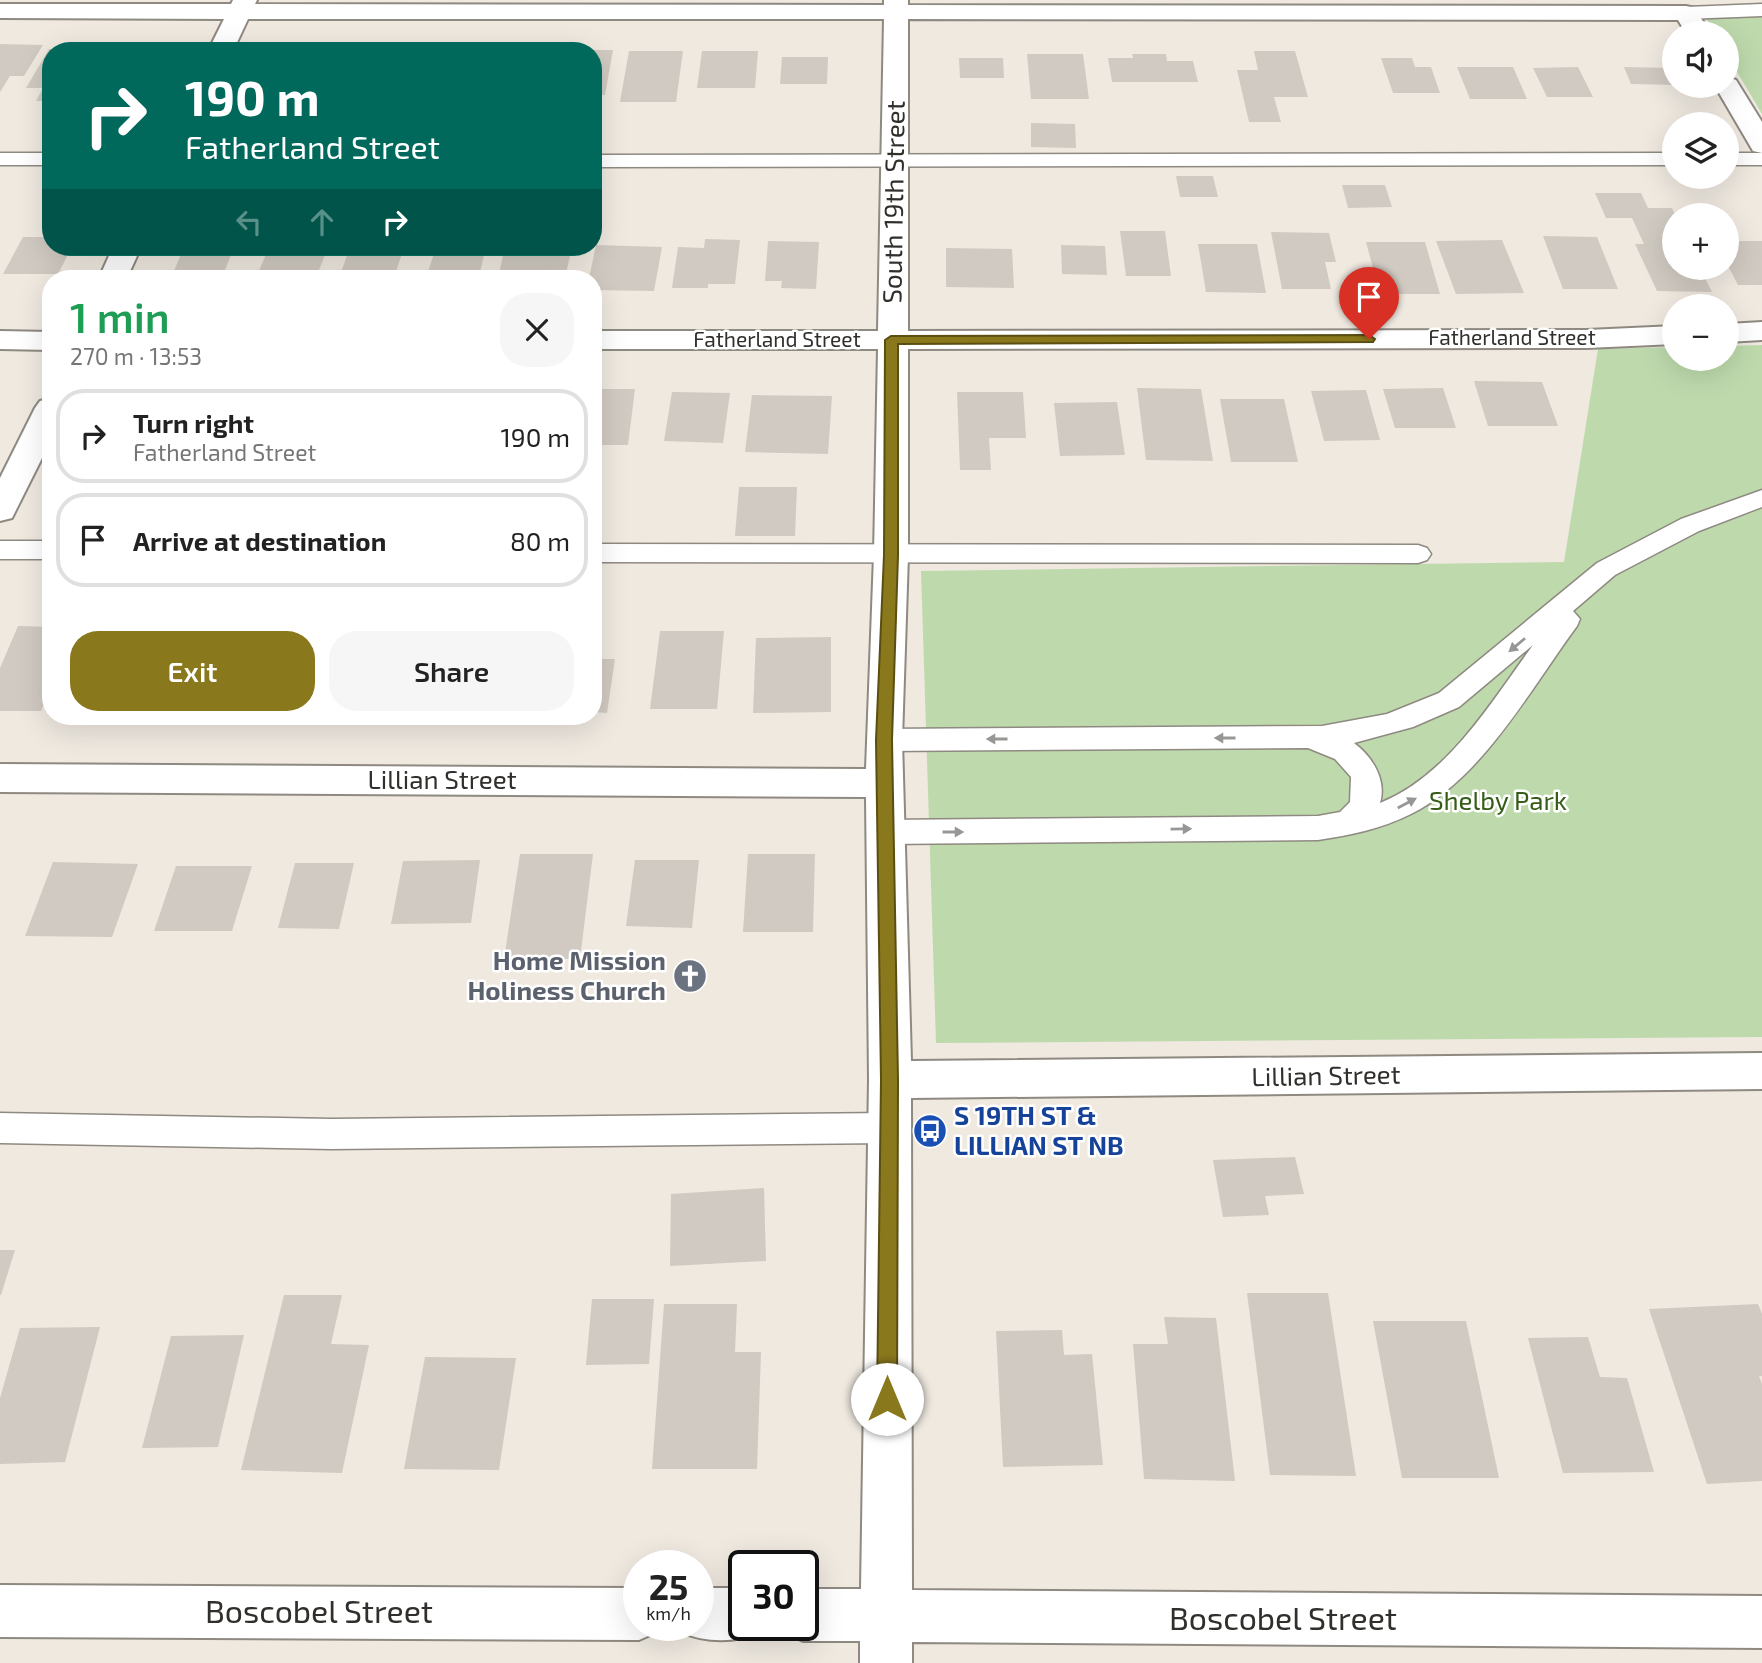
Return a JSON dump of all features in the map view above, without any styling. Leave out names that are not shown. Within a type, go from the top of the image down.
[{"type":"street","points":[[0,11],[50,6],[897,7],[1662,22]]},
{"type":"street","points":[[224,42],[242,7]]},
{"type":"street","name":"South 19th Street","points":[[886,1639],[890,1080],[884,740],[891,555],[891,340],[897,7]]},
{"type":"street","points":[[1735,98],[1762,145]]},
{"type":"street","points":[[1739,332],[1762,331]]},
{"type":"street","name":"Fatherland Street","points":[[602,340],[1587,339],[1662,336]]},
{"type":"street","points":[[0,340],[42,341]]},
{"type":"street","points":[[0,510],[42,426]]},
{"type":"street","name":"Lillian Street","points":[[0,778],[885,783]]},
{"type":"street","name":"Lillian Street","points":[[890,1080],[1762,1071]]},
{"type":"street","name":"Boscobel Street","points":[[0,1611],[623,1614]]},
{"type":"street","name":"Boscobel Street","points":[[819,1620],[886,1639],[1762,1622]]},
{"type":"lane","points":[[1703,21],[1762,10]]},
{"type":"lane","points":[[0,159],[42,159]]},
{"type":"lane","points":[[602,161],[1662,159]]},
{"type":"lane","points":[[1739,159],[1762,159]]},
{"type":"lane","points":[[884,740],[1293,737],[1332,736],[1378,729],[1428,712],[1467,687],[1606,569],[1690,525],[1762,498]]},
{"type":"lane","points":[[0,550],[42,550]]},
{"type":"lane","points":[[602,553],[1418,554]]},
{"type":"lane","points":[[885,832],[1318,828],[1348,825],[1376,817],[1401,806],[1444,779],[1461,762],[1606,569]]},
{"type":"lane","points":[[1293,737],[1315,739],[1336,747],[1353,758],[1367,780],[1366,802],[1357,817],[1318,828]]},
{"type":"lane","points":[[0,1128],[332,1134],[889,1128]]},
{"type":"green space","points":[[1762,13],[1762,114],[1739,75],[1739,21],[1708,21],[1704,15]]},
{"type":"green space","name":"Shelby Park","points":[[1762,345],[1762,1037],[936,1043],[921,571],[1564,562],[1598,349],[1662,347],[1662,371],[1739,371],[1739,346]]},
{"type":"building","points":[[0,44],[42,45],[24,76],[10,76],[0,92]]},
{"type":"building","points":[[602,50],[613,50],[605,95],[602,95]]},
{"type":"building","points":[[629,51],[683,51],[676,102],[620,102]]},
{"type":"building","points":[[702,51],[758,51],[755,88],[697,88]]},
{"type":"building","points":[[1254,51],[1295,51],[1308,97],[1274,97],[1281,122],[1249,122],[1237,70],[1258,70]]},
{"type":"building","points":[[1027,54],[1083,54],[1089,99],[1031,99]]},
{"type":"building","points":[[1132,54],[1166,54],[1167,61],[1193,61],[1198,82],[1112,82],[1108,58],[1133,58]]},
{"type":"building","points":[[782,57],[828,57],[827,84],[780,84]]},
{"type":"building","points":[[959,58],[1003,58],[1004,78],[960,78]]},
{"type":"building","points":[[1381,58],[1412,58],[1415,67],[1431,67],[1440,93],[1393,93]]},
{"type":"building","points":[[42,61],[42,88],[26,88]]},
{"type":"building","points":[[1457,67],[1513,67],[1527,99],[1470,99]]},
{"type":"building","points":[[1578,67],[1593,97],[1547,97],[1533,68]]},
{"type":"building","points":[[1624,67],[1662,68],[1662,85],[1631,84]]},
{"type":"building","points":[[42,90],[42,101],[36,101]]},
{"type":"building","points":[[1031,123],[1075,124],[1076,148],[1031,147]]},
{"type":"building","points":[[1176,176],[1213,176],[1218,197],[1180,197]]},
{"type":"building","points":[[1342,185],[1385,185],[1392,207],[1348,208]]},
{"type":"building","points":[[1595,193],[1641,193],[1648,208],[1662,208],[1662,280],[1706,280],[1712,292],[1657,291],[1635,244],[1644,244],[1632,218],[1606,218]]},
{"type":"building","points":[[1120,231],[1165,231],[1171,276],[1126,276]]},
{"type":"building","points":[[1271,232],[1329,233],[1336,262],[1325,262],[1331,289],[1282,289]]},
{"type":"building","points":[[1543,236],[1597,237],[1618,289],[1563,289]]},
{"type":"building","points":[[23,237],[42,237],[42,256],[67,256],[60,270],[42,270],[42,274],[3,274]]},
{"type":"building","points":[[705,239],[740,240],[735,284],[708,284],[708,288],[672,288],[678,247],[704,248]]},
{"type":"building","points":[[1502,240],[1524,293],[1456,294],[1436,241]]},
{"type":"building","points":[[768,241],[819,242],[816,289],[781,288],[782,281],[765,281]]},
{"type":"building","points":[[1739,241],[1762,241],[1762,285],[1738,285],[1735,280],[1739,280]]},
{"type":"building","points":[[1366,242],[1425,242],[1440,294],[1380,294]]},
{"type":"building","points":[[1198,244],[1257,244],[1266,293],[1206,292]]},
{"type":"building","points":[[602,245],[662,247],[654,291],[602,290],[602,270],[591,270],[594,256],[602,256]]},
{"type":"building","points":[[1061,245],[1105,246],[1107,275],[1062,274]]},
{"type":"building","points":[[946,248],[1012,249],[1014,288],[946,287]]},
{"type":"building","points":[[180,256],[231,256],[225,270],[174,270]]},
{"type":"building","points":[[265,256],[325,256],[319,270],[259,270]]},
{"type":"building","points":[[347,256],[401,256],[397,270],[342,270]]},
{"type":"building","points":[[433,256],[484,256],[480,270],[429,270]]},
{"type":"building","points":[[503,256],[570,256],[567,270],[500,270]]},
{"type":"building","points":[[1474,381],[1542,382],[1558,426],[1488,426]]},
{"type":"building","points":[[1137,388],[1201,389],[1213,461],[1146,460]]},
{"type":"building","points":[[1443,388],[1456,428],[1395,428],[1383,389]]},
{"type":"building","points":[[602,389],[635,389],[628,445],[602,445]]},
{"type":"building","points":[[1366,390],[1380,440],[1324,441],[1311,391]]},
{"type":"building","points":[[672,392],[730,393],[723,443],[664,441]]},
{"type":"building","points":[[957,392],[1023,392],[1026,438],[989,438],[991,470],[960,470]]},
{"type":"building","points":[[752,395],[832,396],[828,454],[745,452]]},
{"type":"building","points":[[1220,399],[1284,399],[1298,462],[1231,462]]},
{"type":"building","points":[[1117,402],[1125,455],[1060,456],[1054,403]]},
{"type":"building","points":[[739,487],[797,487],[795,536],[735,536]]},
{"type":"building","points":[[18,626],[42,627],[41,711],[0,711],[0,668]]},
{"type":"building","points":[[660,631],[724,631],[717,709],[650,709]]},
{"type":"building","points":[[831,637],[831,712],[753,713],[756,638]]},
{"type":"building","points":[[602,659],[615,659],[607,713],[602,713]]},
{"type":"building","points":[[520,854],[593,854],[580,959],[504,959]]},
{"type":"building","points":[[748,854],[815,854],[813,932],[743,932]]},
{"type":"building","points":[[480,860],[471,923],[391,924],[403,861]]},
{"type":"building","points":[[635,860],[699,860],[692,928],[626,926]]},
{"type":"building","points":[[53,862],[138,864],[112,937],[25,936]]},
{"type":"building","points":[[295,863],[354,863],[339,929],[278,928]]},
{"type":"building","points":[[176,866],[252,866],[232,931],[154,931]]},
{"type":"building","points":[[1295,1157],[1304,1194],[1265,1196],[1269,1215],[1223,1217],[1213,1160]]},
{"type":"building","points":[[764,1188],[766,1261],[670,1266],[671,1194]]},
{"type":"building","points":[[0,1250],[15,1250],[1,1295],[0,1295]]},
{"type":"building","points":[[1247,1293],[1328,1293],[1356,1476],[1270,1475]]},
{"type":"building","points":[[284,1295],[342,1295],[331,1344],[369,1345],[342,1473],[241,1470]]},
{"type":"building","points":[[592,1299],[654,1299],[649,1364],[586,1365]]},
{"type":"building","points":[[664,1304],[737,1304],[735,1352],[761,1352],[757,1469],[652,1469]]},
{"type":"building","points":[[1758,1304],[1762,1314],[1762,1376],[1759,1376],[1762,1384],[1762,1481],[1707,1484],[1649,1309]]},
{"type":"building","points":[[1164,1317],[1216,1318],[1235,1481],[1144,1479],[1133,1344],[1168,1344]]},
{"type":"building","points":[[1373,1321],[1466,1321],[1499,1478],[1402,1478]]},
{"type":"building","points":[[100,1327],[65,1462],[0,1464],[0,1398],[20,1328]]},
{"type":"building","points":[[1062,1330],[1064,1355],[1092,1354],[1103,1465],[1003,1467],[996,1331]]},
{"type":"building","points":[[244,1335],[218,1447],[142,1448],[171,1336]]},
{"type":"building","points":[[1588,1337],[1600,1377],[1627,1378],[1654,1472],[1563,1473],[1528,1338]]},
{"type":"building","points":[[425,1357],[516,1358],[499,1470],[404,1469]]},
{"type":"place","name":"Home Mission Holiness Church","points":[[690,976]]},
{"type":"place","name":"S 19TH ST & LILLIAN ST NB","points":[[930,1131]]},
{"type":"route","points":[[887,1399],[890,1080],[884,740],[891,555],[891,340],[1369,339]]}]
